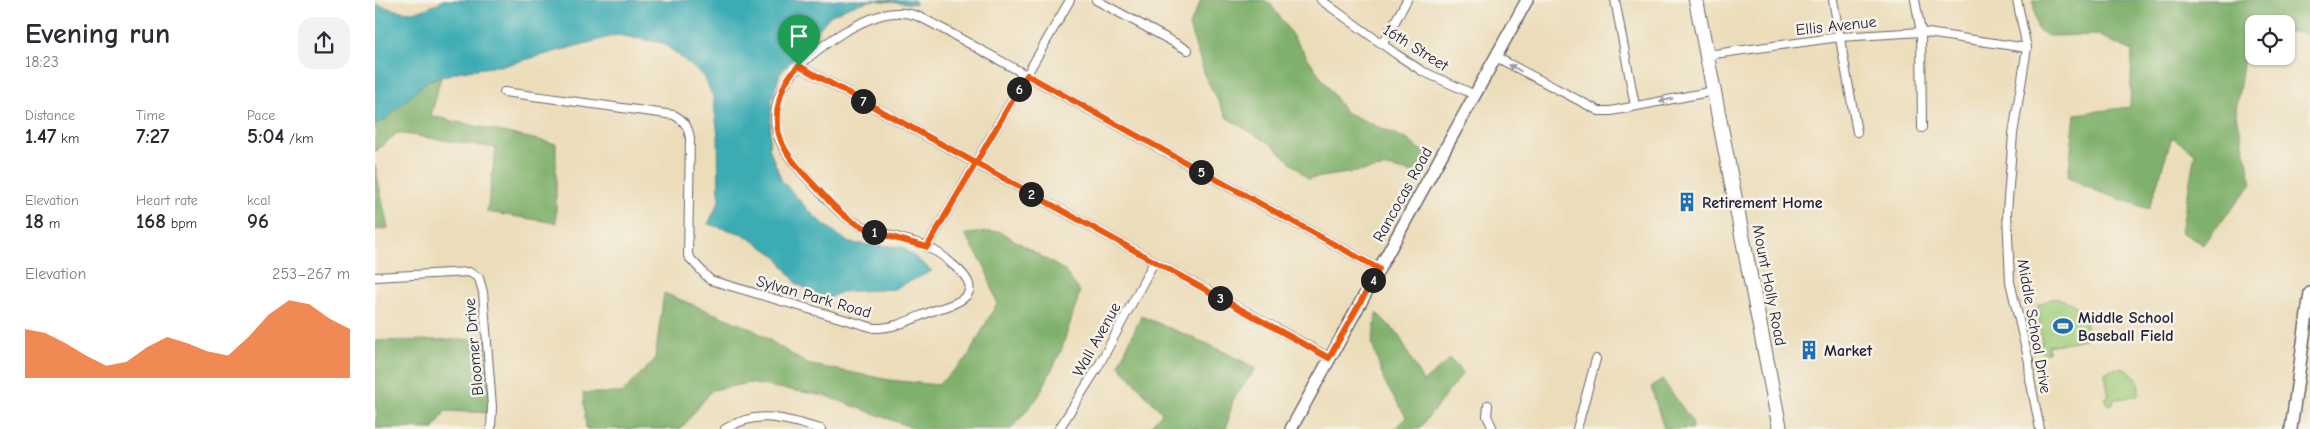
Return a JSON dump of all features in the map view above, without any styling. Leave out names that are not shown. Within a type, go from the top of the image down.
[{"type":"highway","name":"Mount Holly Road","points":[[1696,0],[1780,429]]},
{"type":"main road","name":"Rancocas Road","points":[[1291,429],[1527,0]]},
{"type":"main road","points":[[2291,429],[2310,293]]},
{"type":"street","points":[[927,247],[1070,0]]},
{"type":"street","points":[[1096,0],[1188,50]]},
{"type":"street","name":"16th Street","points":[[1321,0],[1396,54],[1422,70],[1475,95]]},
{"type":"street","points":[[1383,43],[1407,0]]},
{"type":"street","points":[[1615,0],[1635,106]]},
{"type":"street","points":[[1833,0],[1857,132]]},
{"type":"street","points":[[1915,0],[1921,32],[1922,128]]},
{"type":"street","points":[[2017,0],[2027,48]]},
{"type":"street","name":"Sylvan Park Road","points":[[504,92],[674,115],[680,118],[686,124],[690,138],[688,256],[710,280],[866,326],[882,328],[898,325],[952,305],[965,297],[969,291],[969,282],[966,275],[945,257],[927,247],[875,232],[854,222],[811,182],[784,149],[777,133],[777,110],[787,80],[799,66],[841,34],[873,17],[898,13],[911,14],[941,28],[1379,269]]},
{"type":"street","name":"Ellis Avenue","points":[[1707,56],[1840,37],[1921,32],[2027,48]]},
{"type":"street","name":"Middle School Drive","points":[[2027,48],[2013,134],[2007,212],[2010,282],[2029,362],[2039,429]]},
{"type":"street","points":[[1496,57],[1594,109],[1611,111],[1714,91]]},
{"type":"street","points":[[799,66],[1329,358]]},
{"type":"street","name":"Wall Avenue","points":[[1059,429],[1097,367],[1154,262]]},
{"type":"street","name":"Bloomer Drive","points":[[375,277],[469,272],[479,278],[483,292],[487,330],[492,407],[491,429]]},
{"type":"street","points":[[1577,429],[1596,359]]},
{"type":"street","points":[[1488,406],[1487,416],[1493,429]]},
{"type":"street","points":[[725,429],[744,419],[762,416],[821,429]]},
{"type":"green space","points":[[1201,0],[1263,0],[1270,3],[1345,112],[1408,140],[1428,156],[1413,173],[1388,167],[1308,179],[1274,146],[1227,118],[1206,78],[1189,26]]},
{"type":"green space","points":[[2033,0],[2310,0],[2310,35],[2295,32],[2295,15],[2245,15],[2245,55],[2236,111],[2252,184],[2203,244],[2181,232],[2195,153],[2172,137],[2149,209],[2094,190],[2068,177],[2075,114],[2130,107],[2132,51],[2098,35],[2048,36],[2037,29]]},
{"type":"green space","points":[[443,69],[431,116],[556,144],[556,223],[487,212],[496,148],[397,133],[375,152],[375,113]]},
{"type":"green space","points":[[375,165],[388,228],[375,230]]},
{"type":"green space","points":[[999,231],[1064,270],[1080,292],[1061,351],[1038,397],[1011,429],[916,429],[826,396],[749,383],[712,390],[681,429],[586,429],[583,393],[622,393],[655,359],[664,293],[752,329],[807,364],[890,380],[938,385],[967,358],[997,303],[985,267],[965,234]]},
{"type":"green space","name":"Middle School Baseball Field","points":[[2051,299],[2067,301],[2079,310],[2086,323],[2085,339],[2048,346],[2049,352],[2043,353],[2038,349],[2036,343],[2042,342],[2037,306]]},
{"type":"green space","points":[[1377,313],[1399,335],[1423,382],[1450,359],[1463,373],[1419,429],[1394,429],[1407,418],[1385,383],[1372,344]]},
{"type":"green space","points":[[1141,316],[1210,345],[1256,368],[1233,400],[1226,429],[1148,429],[1162,413],[1119,365]]},
{"type":"green space","points":[[487,339],[492,413],[445,411],[434,429],[375,428],[377,410],[375,409],[375,341]]},
{"type":"green space","name":"Middle School Baseball Field","points":[[2122,368],[2136,378],[2139,386],[2138,395],[2113,400],[2113,404],[2109,405],[2104,398],[2109,397],[2105,373],[2111,369]]},
{"type":"green space","points":[[1662,379],[1692,421],[1692,429],[1664,429],[1651,387]]},
{"type":"water","points":[[443,0],[873,0],[850,6],[830,16],[780,74],[772,99],[769,148],[782,181],[816,218],[849,243],[902,247],[932,271],[894,289],[841,292],[827,299],[797,284],[776,256],[743,234],[708,224],[719,202],[718,135],[713,97],[704,76],[663,43],[617,35],[506,65],[461,71],[427,81],[386,119],[375,124],[375,4],[394,10],[410,12],[425,9]]},
{"type":"water","points":[[873,0],[914,0],[916,4]]},
{"type":"place","name":"Retirement Home","points":[[1687,202]]},
{"type":"place","name":"Middle School Baseball Field","points":[[2063,326]]},
{"type":"place","name":"Market","points":[[1809,350]]},
{"type":"route","points":[[799,66],[787,80],[780,95],[776,117],[777,133],[780,141],[794,162],[835,206],[854,222],[875,232],[927,247],[976,163],[1329,358],[1379,269],[1027,75],[976,163],[799,66]]}]
